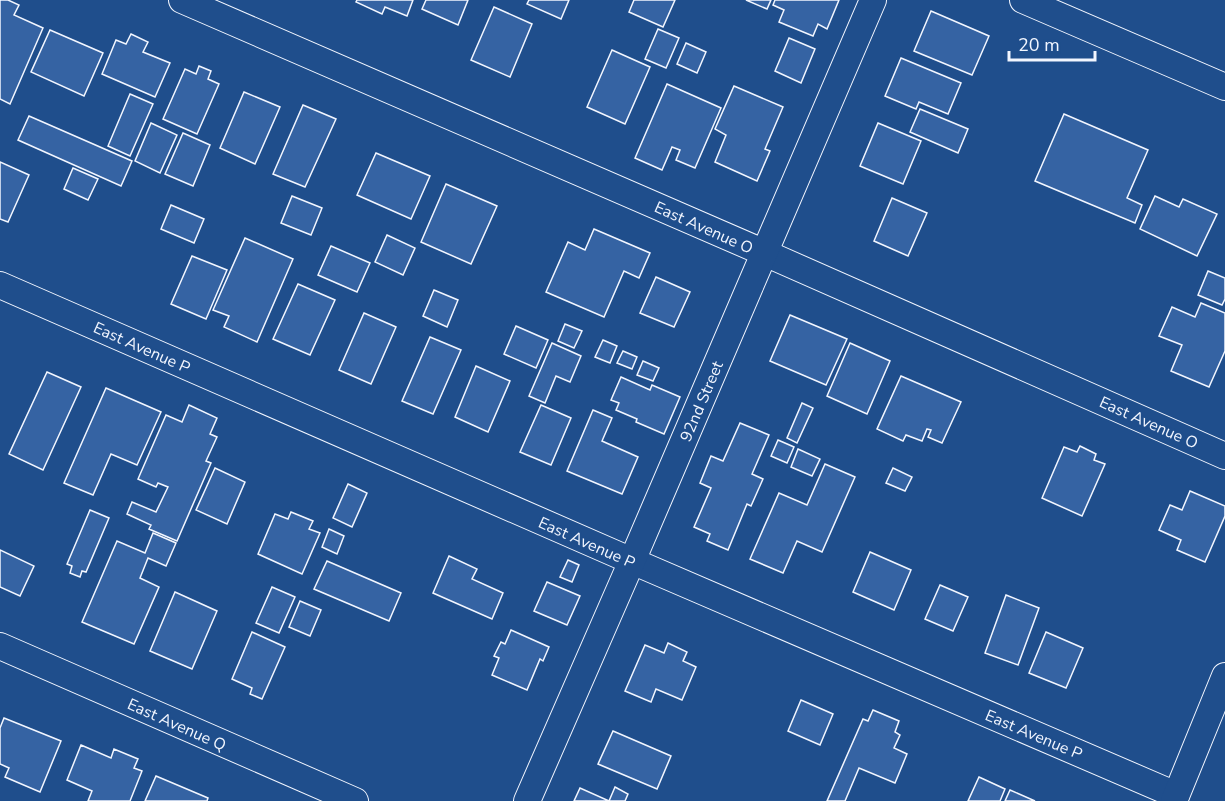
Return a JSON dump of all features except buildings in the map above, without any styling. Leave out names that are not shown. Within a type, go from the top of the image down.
[{"type":"street","name":"East Avenue O","points":[[182,0],[1225,456]]},
{"type":"street","name":"92nd Street","points":[[527,801],[873,0]]},
{"type":"street","points":[[1023,0],[1225,87]]},
{"type":"street","name":"East Avenue P","points":[[0,285],[1175,798]]},
{"type":"street","name":"East Avenue Q","points":[[0,646],[355,801]]},
{"type":"street","points":[[1175,798],[1225,676]]}]
